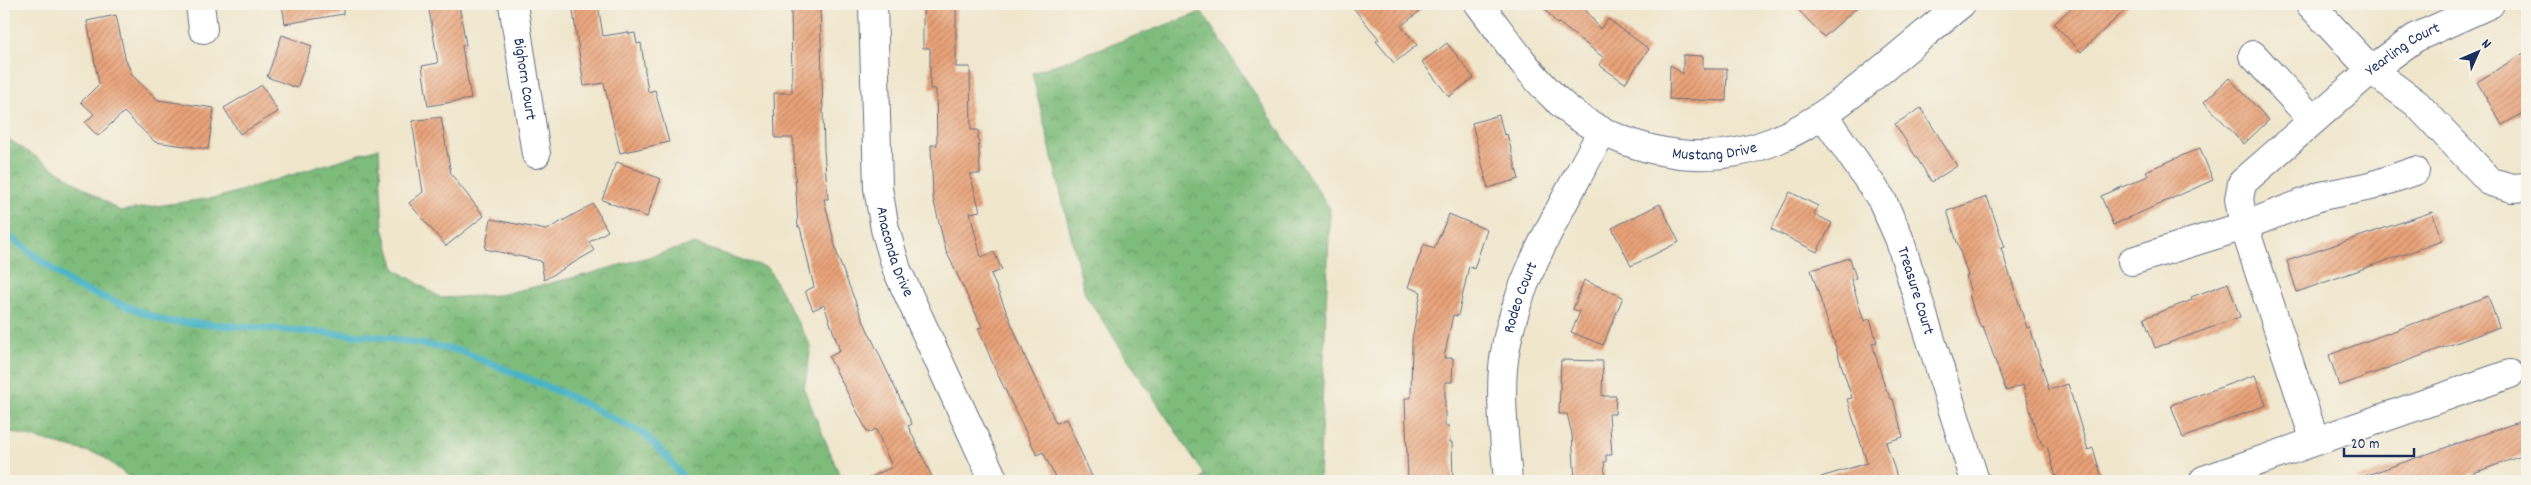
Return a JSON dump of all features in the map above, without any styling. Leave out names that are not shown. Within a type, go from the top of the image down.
[{"type":"street","name":"Bighorn Court","points":[[513,4],[536,154]]},
{"type":"street","name":"Anaconda Drive","points":[[873,4],[878,188],[885,229],[897,270],[994,481]]},
{"type":"street","name":"Mustang Drive","points":[[1479,4],[1555,98],[1578,116],[1602,131],[1633,145],[1666,153],[1700,155],[1724,154],[1765,146],[1796,133],[1824,116],[1955,6]]},
{"type":"street","name":"Yearling Court","points":[[2310,4],[2371,70],[2415,38],[2490,4]]},
{"type":"street","points":[[2253,55],[2313,120]]},
{"type":"street","points":[[2315,441],[2244,226],[2239,199],[2242,183],[2371,70],[2416,103],[2492,182],[2512,188],[2527,187]]},
{"type":"street","name":"Treasure Court","points":[[1824,116],[1882,200],[1899,238],[1975,481]]},
{"type":"street","name":"Rodeo Court","points":[[1508,481],[1502,401],[1503,368],[1508,335],[1520,292],[1602,131]]},
{"type":"street","points":[[2132,261],[2244,226],[2321,196],[2371,186],[2415,171]]},
{"type":"street","points":[[2204,480],[2510,374]]},
{"type":"green space","points":[[1202,12],[1330,209],[1319,481],[1200,481],[1204,474],[1085,294],[1032,73]]},
{"type":"green space","points":[[4,132],[5,137],[120,211],[220,197],[379,148],[383,228],[395,269],[441,298],[499,295],[585,275],[694,244],[768,268],[811,347],[804,389],[842,481],[134,481],[101,455],[4,430]]},
{"type":"building","points":[[282,4],[343,4],[343,14],[285,24]]},
{"type":"building","points":[[428,4],[459,4],[466,45],[462,46],[471,99],[428,106],[422,66],[438,63]]},
{"type":"building","points":[[572,4],[598,4],[603,36],[628,32],[629,34],[635,33],[637,44],[641,43],[648,92],[655,90],[669,142],[620,153],[604,83],[584,86]]},
{"type":"building","points":[[791,4],[820,4],[824,150],[828,199],[824,199],[838,258],[862,318],[912,424],[908,426],[934,481],[863,481],[892,467],[876,429],[868,433],[829,357],[840,351],[824,305],[813,310],[805,291],[814,287],[800,227],[798,227],[793,138],[775,138],[774,93],[792,93]]},
{"type":"building","points":[[923,4],[956,4],[956,67],[970,67],[971,130],[978,130],[980,174],[970,174],[980,211],[970,213],[981,257],[994,252],[1002,270],[991,274],[1026,359],[1056,423],[1066,419],[1094,481],[1057,481],[1043,452],[1037,455],[996,371],[978,328],[982,327],[946,251],[933,198],[931,145],[937,145],[936,89],[930,89],[930,48],[923,48]]},
{"type":"building","points":[[1350,4],[1429,4],[1401,26],[1417,45],[1394,63],[1376,41],[1379,39]]},
{"type":"building","points":[[1541,4],[1596,4],[1585,9],[1600,29],[1608,19],[1649,49],[1625,83],[1599,65],[1604,58],[1559,23],[1557,24]]},
{"type":"building","points":[[1793,4],[1861,4],[1824,37]]},
{"type":"building","points":[[2075,4],[2131,4],[2081,52],[2054,24]]},
{"type":"building","points":[[116,15],[125,57],[132,75],[158,100],[214,108],[208,149],[155,142],[124,112],[98,136],[85,123],[94,114],[81,102],[99,84],[87,21]]},
{"type":"building","points":[[282,35],[312,46],[297,88],[267,77]]},
{"type":"building","points":[[1447,43],[1474,78],[1449,97],[1422,62]]},
{"type":"building","points":[[2527,51],[2527,111],[2502,125],[2477,82]]},
{"type":"building","points":[[1683,55],[1703,56],[1703,69],[1727,69],[1726,101],[1669,99],[1670,65],[1683,74]]},
{"type":"building","points":[[2229,78],[2269,120],[2244,144],[2204,102]]},
{"type":"building","points":[[262,85],[278,112],[240,134],[224,108]]},
{"type":"building","points":[[1921,108],[1957,166],[1932,182],[1895,124]]},
{"type":"building","points":[[1499,115],[1504,135],[1507,134],[1519,179],[1488,188],[1472,123]]},
{"type":"building","points":[[441,117],[451,174],[484,216],[446,246],[409,203],[423,192],[412,121]]},
{"type":"building","points":[[2200,148],[2213,180],[2113,225],[2101,196],[2148,176],[2146,171]]},
{"type":"building","points":[[617,162],[661,179],[647,217],[602,200]]},
{"type":"building","points":[[1790,192],[1818,206],[1814,214],[1832,223],[1817,252],[1771,229]]},
{"type":"building","points":[[1987,197],[2005,247],[2001,248],[2027,328],[2030,327],[2049,390],[2068,384],[2088,450],[2093,448],[2103,481],[2057,481],[2047,446],[2044,447],[2037,435],[2023,385],[2006,391],[1983,326],[1981,327],[1975,315],[1969,294],[1971,293],[1966,276],[1968,276],[1947,211]]},
{"type":"building","points":[[593,204],[608,231],[589,242],[594,251],[544,280],[541,261],[485,249],[491,219],[546,230]]},
{"type":"building","points":[[1660,204],[1679,242],[1631,266],[1612,228]]},
{"type":"building","points":[[2432,212],[2442,241],[2297,292],[2287,261]]},
{"type":"building","points":[[1449,214],[1487,230],[1474,269],[1469,266],[1458,316],[1453,315],[1444,358],[1453,358],[1452,382],[1445,382],[1445,426],[1449,426],[1450,442],[1452,442],[1453,479],[1408,481],[1405,398],[1411,398],[1412,339],[1421,292],[1408,287],[1424,244],[1434,249]]},
{"type":"building","points":[[1850,258],[1856,278],[1851,279],[1864,321],[1870,319],[1877,342],[1872,343],[1885,387],[1891,399],[1893,399],[1903,437],[1886,442],[1897,477],[1883,481],[1822,481],[1821,477],[1867,463],[1847,399],[1852,398],[1811,270]]},
{"type":"building","points":[[1584,280],[1623,297],[1603,345],[1571,332],[1580,312],[1573,309]]},
{"type":"building","points":[[2228,283],[2240,317],[2155,348],[2144,318],[2192,300],[2191,297]]},
{"type":"building","points":[[2488,296],[2499,327],[2339,386],[2329,355]]},
{"type":"building","points":[[1561,360],[1603,361],[1602,396],[1616,396],[1615,414],[1609,414],[1612,455],[1606,455],[1606,462],[1604,462],[1606,481],[1575,481],[1572,434],[1567,414],[1559,414]]},
{"type":"building","points":[[2255,375],[2266,405],[2183,438],[2171,405]]},
{"type":"building","points":[[2527,419],[2527,454],[2451,481],[2356,481],[2356,479]]},
{"type":"waterway","points":[[4,232],[74,286],[165,321],[382,337],[461,351],[567,395],[644,434],[669,459],[685,481]]}]
